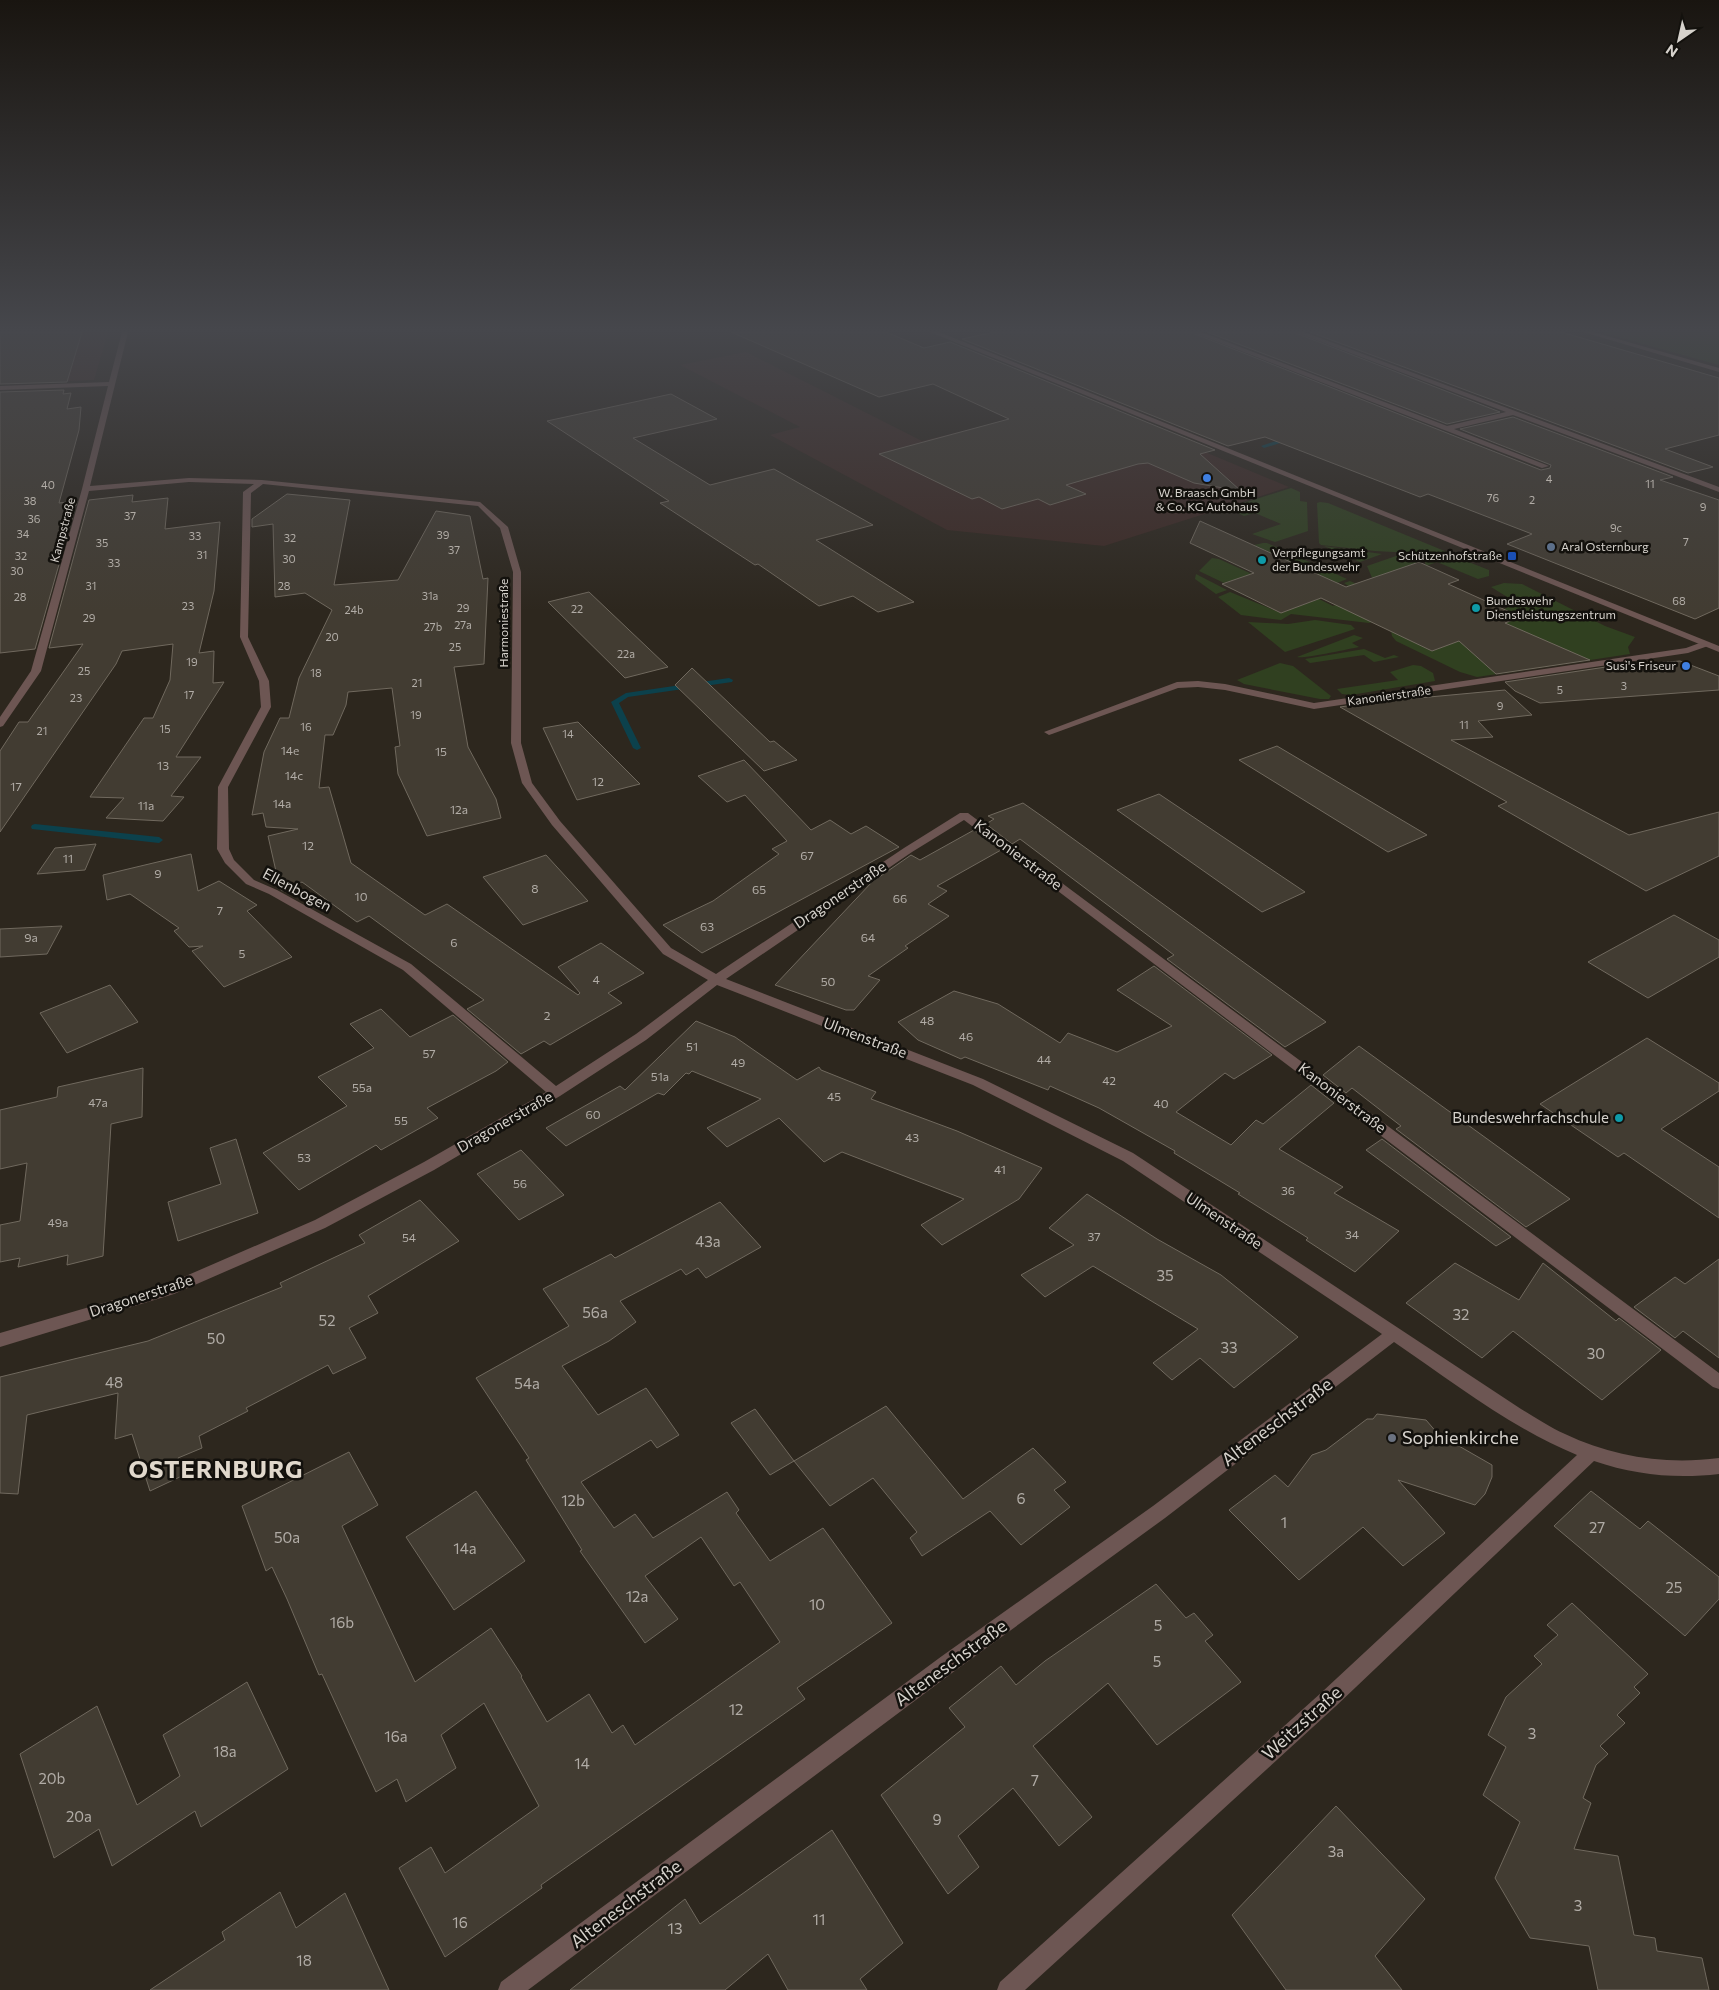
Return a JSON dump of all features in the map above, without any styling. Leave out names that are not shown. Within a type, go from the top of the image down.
[{"type":"street","name":"Kampstraße","points":[[0,724],[36,671],[102,425]]},
{"type":"street","points":[[1161,425],[1719,650]]},
{"type":"street","points":[[1440,425],[1545,466]]},
{"type":"street","points":[[1448,428],[1461,425]]},
{"type":"street","points":[[1543,425],[1719,490]]},
{"type":"street","name":"Harmoniestraße","points":[[86,489],[189,480],[262,482],[480,504],[504,527],[517,572],[516,743],[527,783],[556,823],[668,951],[716,980]]},
{"type":"street","name":"Ellenbogen","points":[[262,482],[247,492],[244,637],[264,681],[266,707],[224,787],[223,849],[229,861],[250,882],[273,892],[407,967],[555,1093]]},
{"type":"street","name":"Kanonierstraße","points":[[1049,732],[1177,685],[1198,684],[1225,687],[1314,706],[1688,650],[1705,644]]},
{"type":"street","name":"Dragonerstraße","points":[[0,1340],[169,1290],[320,1224],[428,1166],[555,1093],[641,1037],[716,980],[892,860],[964,815]]},
{"type":"street","name":"Kanonierstraße","points":[[964,815],[1719,1382]]},
{"type":"street","name":"Ulmenstraße","points":[[716,980],[978,1082],[1128,1158],[1515,1414],[1564,1442],[1636,1466],[1673,1469],[1704,1469],[1719,1466]]},
{"type":"street","name":"Alteneschstraße","points":[[509,1990],[949,1663],[1159,1512],[1393,1334]]},
{"type":"street","name":"Weitzstraße","points":[[1008,1990],[1328,1699],[1592,1452]]},
{"type":"shaded area","points":[[796,425],[890,425],[922,441],[987,425],[1140,425],[1289,487],[1104,546],[947,530],[770,435],[800,427]]},
{"type":"green space","points":[[1291,488],[1300,492],[1300,501],[1307,502],[1308,531],[1275,542],[1252,534],[1281,524],[1255,513],[1244,516],[1228,508]]},
{"type":"green space","points":[[1317,503],[1328,503],[1447,552],[1449,555],[1375,551],[1321,545],[1319,543]]},
{"type":"green space","points":[[1267,543],[1347,579],[1337,583],[1254,545]]},
{"type":"green space","points":[[1324,546],[1382,554],[1360,562]]},
{"type":"green space","points":[[1396,556],[1418,557],[1419,562],[1373,580],[1367,566]]},
{"type":"green space","points":[[1212,558],[1219,559],[1252,574],[1224,583],[1199,571]]},
{"type":"green space","points":[[1424,558],[1466,561],[1489,570],[1489,576],[1478,579],[1437,562],[1426,566]]},
{"type":"green space","points":[[1196,574],[1227,590],[1216,594],[1195,579]]},
{"type":"green space","points":[[1350,581],[1390,599],[1396,613],[1369,623],[1291,614],[1281,620],[1241,615],[1218,597],[1230,592],[1281,613],[1319,599],[1333,606],[1361,595],[1344,583]]},
{"type":"green space","points":[[1504,583],[1522,584],[1605,626],[1635,637],[1628,647],[1630,654],[1477,677],[1460,672],[1396,641],[1392,636],[1391,631],[1432,651],[1521,617],[1504,609],[1517,603],[1491,587]]},
{"type":"green space","points":[[1315,620],[1351,625],[1355,629],[1285,652],[1248,622],[1288,624]]},
{"type":"green space","points":[[1354,635],[1363,638],[1352,643],[1359,647],[1297,657]]},
{"type":"green space","points":[[1364,649],[1385,658],[1394,655],[1399,657],[1374,662],[1364,655],[1310,663],[1305,659]]},
{"type":"green space","points":[[1280,663],[1293,666],[1331,696],[1329,699],[1320,699],[1244,684],[1237,680]]},
{"type":"green space","points":[[1413,665],[1421,666],[1433,673],[1435,681],[1351,695],[1342,694],[1337,689],[1398,680],[1390,672]]},
{"type":"building","points":[[0,425],[79,425],[59,503],[77,501],[35,649],[0,653]]},
{"type":"building","points":[[553,425],[691,425],[633,438],[710,485],[774,469],[873,525],[816,540],[914,602],[878,612],[853,596],[819,606],[758,564],[755,565],[660,503],[669,501]]},
{"type":"building","points":[[987,425],[1153,425],[1215,450],[1200,454],[1241,491],[1194,483],[1148,463],[1138,464],[1066,485],[1086,494],[1050,505],[1038,499],[1002,509],[979,497],[972,499],[879,454]]},
{"type":"building","points":[[1175,425],[1426,425],[1541,470],[1550,468],[1551,465],[1460,429],[1478,425],[1534,425],[1673,477],[1660,480],[1719,500],[1719,608],[1695,619],[1507,544],[1532,534],[1428,494],[1420,497],[1265,437],[1228,446]]},
{"type":"building","points":[[1559,425],[1719,425],[1719,435],[1665,449],[1713,467],[1688,473]]},
{"type":"building","points":[[287,494],[350,500],[334,585],[398,580],[436,511],[470,516],[483,579],[488,578],[484,664],[454,667],[468,747],[496,799],[501,818],[427,836],[398,774],[395,747],[400,746],[392,688],[348,692],[346,705],[333,735],[325,735],[319,788],[329,787],[351,863],[425,915],[447,904],[578,995],[580,993],[558,967],[601,943],[644,973],[608,993],[622,1003],[550,1045],[544,1041],[521,1054],[467,1009],[484,1000],[369,916],[357,922],[302,882],[283,891],[280,889],[268,836],[298,829],[266,827],[263,813],[252,815],[264,752],[280,718],[289,718],[299,678],[332,610],[305,593],[275,597],[273,524],[252,527],[252,519]]},
{"type":"building","points":[[133,495],[132,502],[168,498],[165,529],[220,522],[214,591],[199,653],[214,651],[213,683],[224,682],[176,757],[201,757],[171,796],[184,797],[163,821],[106,818],[124,798],[90,797],[144,718],[153,718],[170,680],[173,644],[122,651],[116,664],[0,832],[0,751],[19,722],[28,722],[83,644],[49,648],[89,500]]},
{"type":"building","points":[[1200,521],[1346,587],[1419,562],[1459,580],[1448,584],[1521,617],[1505,623],[1590,660],[1496,674],[1459,641],[1432,651],[1321,598],[1281,613],[1222,584],[1254,573],[1190,543]]},
{"type":"building","points":[[589,592],[668,667],[625,678],[548,602]]},
{"type":"building","points":[[1680,661],[1719,676],[1719,690],[1540,703],[1515,691],[1505,682],[1606,667]]},
{"type":"building","points":[[692,668],[770,742],[774,741],[797,760],[764,771],[675,685]]},
{"type":"building","points":[[1505,690],[1532,715],[1478,721],[1493,737],[1451,740],[1629,835],[1719,812],[1719,856],[1646,891],[1498,806],[1507,802],[1340,707]]},
{"type":"building","points":[[578,722],[640,784],[577,800],[543,728]]},
{"type":"building","points":[[1277,746],[1427,835],[1388,852],[1239,760]]},
{"type":"building","points":[[744,760],[811,830],[830,820],[851,834],[866,826],[899,847],[702,953],[663,925],[713,901],[779,854],[772,849],[787,841],[745,795],[727,802],[698,776]]},
{"type":"building","points":[[1159,794],[1305,892],[1262,912],[1117,810]]},
{"type":"building","points":[[1023,803],[1326,1022],[1285,1047],[1167,959],[1174,955],[1020,839],[1012,844],[986,824],[994,819],[988,816]]},
{"type":"building","points":[[974,830],[1001,850],[937,886],[947,891],[928,904],[949,916],[905,946],[908,948],[868,976],[880,980],[854,1010],[846,1010],[775,985],[872,882],[911,855],[920,860]]},
{"type":"building","points":[[96,844],[85,870],[37,874],[55,848]]},
{"type":"building","points":[[191,854],[198,891],[219,881],[257,905],[247,911],[292,957],[224,987],[192,951],[203,946],[189,947],[174,931],[179,928],[130,894],[107,900],[103,875]]},
{"type":"building","points":[[546,855],[588,901],[523,925],[483,877]]},
{"type":"building","points":[[1674,915],[1719,940],[1719,957],[1648,998],[1588,962]]},
{"type":"building","points":[[62,926],[47,954],[0,957],[0,929]]},
{"type":"building","points":[[1154,966],[1272,1055],[1234,1079],[1225,1073],[1176,1112],[1231,1145],[1256,1120],[1263,1124],[1311,1085],[1334,1103],[1279,1149],[1343,1187],[1334,1193],[1399,1231],[1355,1272],[1306,1240],[1308,1238],[1238,1194],[1240,1193],[1174,1153],[1175,1151],[1099,1108],[1050,1086],[1048,1090],[965,1057],[961,1059],[918,1040],[898,1022],[954,991],[998,1004],[1060,1043],[1068,1033],[1117,1052],[1172,1026],[1117,990]]},
{"type":"building","points":[[110,985],[138,1022],[67,1053],[40,1013]]},
{"type":"building","points":[[381,1009],[410,1037],[453,1015],[508,1062],[496,1071],[427,1108],[438,1118],[381,1150],[376,1145],[299,1190],[263,1153],[347,1106],[318,1077],[374,1048],[350,1024]]},
{"type":"building","points":[[696,1021],[735,1037],[797,1080],[819,1067],[821,1070],[876,1092],[871,1099],[957,1131],[1042,1168],[1019,1199],[942,1245],[921,1225],[964,1199],[842,1152],[824,1162],[779,1118],[727,1147],[707,1128],[761,1099],[692,1071],[689,1074],[686,1073],[664,1095],[658,1093],[566,1146],[546,1128],[620,1086],[625,1090]]},
{"type":"building","name":"Bundeswehrfachschule","points":[[1647,1038],[1719,1083],[1719,1091],[1661,1129],[1719,1167],[1719,1218],[1624,1153],[1618,1157],[1540,1104]]},
{"type":"building","points":[[1359,1046],[1570,1199],[1526,1227],[1396,1129],[1401,1126],[1352,1088],[1346,1093],[1323,1075]]},
{"type":"building","points":[[143,1068],[142,1117],[111,1124],[103,1256],[67,1265],[68,1255],[18,1267],[20,1258],[0,1262],[0,1225],[20,1221],[27,1163],[0,1169],[0,1110],[57,1097],[58,1087]]},
{"type":"building","points":[[236,1139],[258,1213],[178,1241],[168,1202],[221,1184],[210,1148]]},
{"type":"building","points":[[1382,1139],[1511,1237],[1496,1246],[1366,1150]]},
{"type":"building","points":[[521,1150],[564,1195],[519,1220],[477,1174]]},
{"type":"building","points":[[1087,1194],[1157,1239],[1221,1275],[1298,1337],[1234,1388],[1200,1358],[1172,1380],[1153,1363],[1198,1329],[1093,1266],[1045,1297],[1021,1275],[1074,1245],[1049,1228]]},
{"type":"building","points":[[420,1200],[459,1241],[368,1296],[378,1313],[349,1328],[366,1358],[333,1374],[328,1365],[246,1408],[248,1411],[199,1436],[202,1448],[178,1458],[184,1475],[150,1491],[132,1434],[115,1439],[118,1393],[27,1415],[18,1494],[0,1493],[0,1377],[148,1341],[282,1287],[280,1283],[365,1243],[359,1235]]},
{"type":"building","points":[[720,1202],[761,1247],[706,1278],[698,1268],[686,1275],[681,1269],[620,1301],[636,1322],[609,1341],[562,1366],[598,1415],[646,1388],[679,1435],[657,1448],[651,1440],[581,1482],[614,1528],[635,1514],[653,1538],[727,1492],[739,1510],[736,1513],[770,1561],[823,1528],[892,1623],[797,1688],[805,1699],[541,1885],[542,1888],[445,1957],[399,1868],[431,1847],[445,1873],[539,1806],[484,1703],[441,1735],[456,1768],[406,1802],[397,1779],[376,1792],[322,1674],[319,1675],[272,1567],[266,1571],[242,1506],[349,1452],[378,1505],[342,1526],[415,1682],[491,1628],[522,1676],[547,1722],[589,1694],[612,1733],[623,1725],[635,1745],[780,1642],[740,1582],[734,1586],[701,1537],[645,1576],[678,1619],[645,1643],[580,1551],[582,1550],[526,1460],[529,1458],[476,1378],[569,1326],[543,1289],[611,1254],[615,1258]]},
{"type":"building","points":[[1719,1259],[1719,1358],[1683,1331],[1675,1338],[1634,1307],[1675,1277],[1685,1284]]},
{"type":"building","points":[[1455,1263],[1519,1300],[1543,1263],[1616,1321],[1619,1318],[1661,1350],[1602,1400],[1513,1331],[1482,1358],[1406,1303]]},
{"type":"building","points":[[886,1406],[963,1499],[1033,1448],[1066,1482],[1054,1490],[1070,1507],[1021,1545],[990,1511],[922,1556],[910,1538],[917,1532],[873,1478],[830,1506],[794,1461]]},
{"type":"building","points":[[755,1409],[794,1461],[770,1475],[731,1423]]},
{"type":"building","points":[[1377,1414],[1426,1420],[1438,1434],[1492,1465],[1492,1477],[1485,1494],[1475,1505],[1398,1480],[1445,1533],[1403,1566],[1363,1527],[1299,1580],[1229,1510],[1275,1475],[1288,1487],[1312,1455],[1326,1450],[1367,1419],[1373,1419]]},
{"type":"building","points":[[476,1491],[525,1561],[454,1610],[406,1537]]},
{"type":"building","points":[[1591,1491],[1640,1529],[1648,1521],[1719,1577],[1719,1599],[1685,1636],[1554,1526]]},
{"type":"building","points":[[1156,1584],[1186,1618],[1194,1613],[1213,1635],[1205,1641],[1241,1682],[1157,1745],[1108,1683],[1033,1746],[1092,1817],[1059,1846],[1013,1788],[958,1836],[979,1867],[948,1894],[881,1795],[965,1727],[949,1708],[1001,1666],[1016,1685],[1045,1661]]},
{"type":"building","points":[[1572,1603],[1648,1674],[1634,1687],[1640,1693],[1617,1715],[1625,1723],[1600,1746],[1608,1754],[1596,1765],[1583,1798],[1591,1803],[1574,1849],[1618,1856],[1634,1935],[1655,1938],[1657,1951],[1702,1958],[1709,1990],[1598,1990],[1589,1946],[1530,1938],[1495,1878],[1520,1822],[1483,1795],[1506,1747],[1488,1735],[1506,1697],[1542,1664],[1534,1656],[1558,1635],[1547,1625]]},
{"type":"building","points":[[247,1682],[288,1769],[201,1827],[195,1811],[112,1866],[99,1829],[54,1858],[20,1754],[97,1706],[137,1805],[180,1776],[163,1735]]},
{"type":"building","points":[[1336,1806],[1425,1899],[1375,1956],[1402,1990],[1286,1990],[1232,1915]]},
{"type":"building","points":[[832,1830],[903,1943],[860,1979],[867,1990],[788,1990],[768,1954],[725,1990],[570,1990],[685,1899],[700,1924]]},
{"type":"building","points":[[280,1892],[296,1928],[345,1893],[389,1990],[150,1990],[225,1940],[222,1932]]},
{"type":"waterway","points":[[1264,446],[1291,438]]},
{"type":"waterway","points":[[637,748],[615,702],[626,695],[729,680]]},
{"type":"waterway","points":[[35,827],[159,840]]},
{"type":"place","name":"W. Braasch GmbH & Co. KG Autohaus","points":[[1207,478]]},
{"type":"place","name":"Aral Osternburg","points":[[1551,547]]},
{"type":"place","name":"Schützenhofstraße","points":[[1512,556]]},
{"type":"place","name":"Verpflegungsamt der Bundeswehr","points":[[1262,560]]},
{"type":"place","name":"Bundeswehr Dienstleistungszentrum","points":[[1476,608]]},
{"type":"place","name":"Susi's Friseur","points":[[1686,666]]},
{"type":"place","name":"Bundeswehrfachschule","points":[[1619,1118]]},
{"type":"place","name":"Sophienkirche","points":[[1392,1438]]},
{"type":"district","name":"OSTERNBURG","points":[[216,1470]]}]
